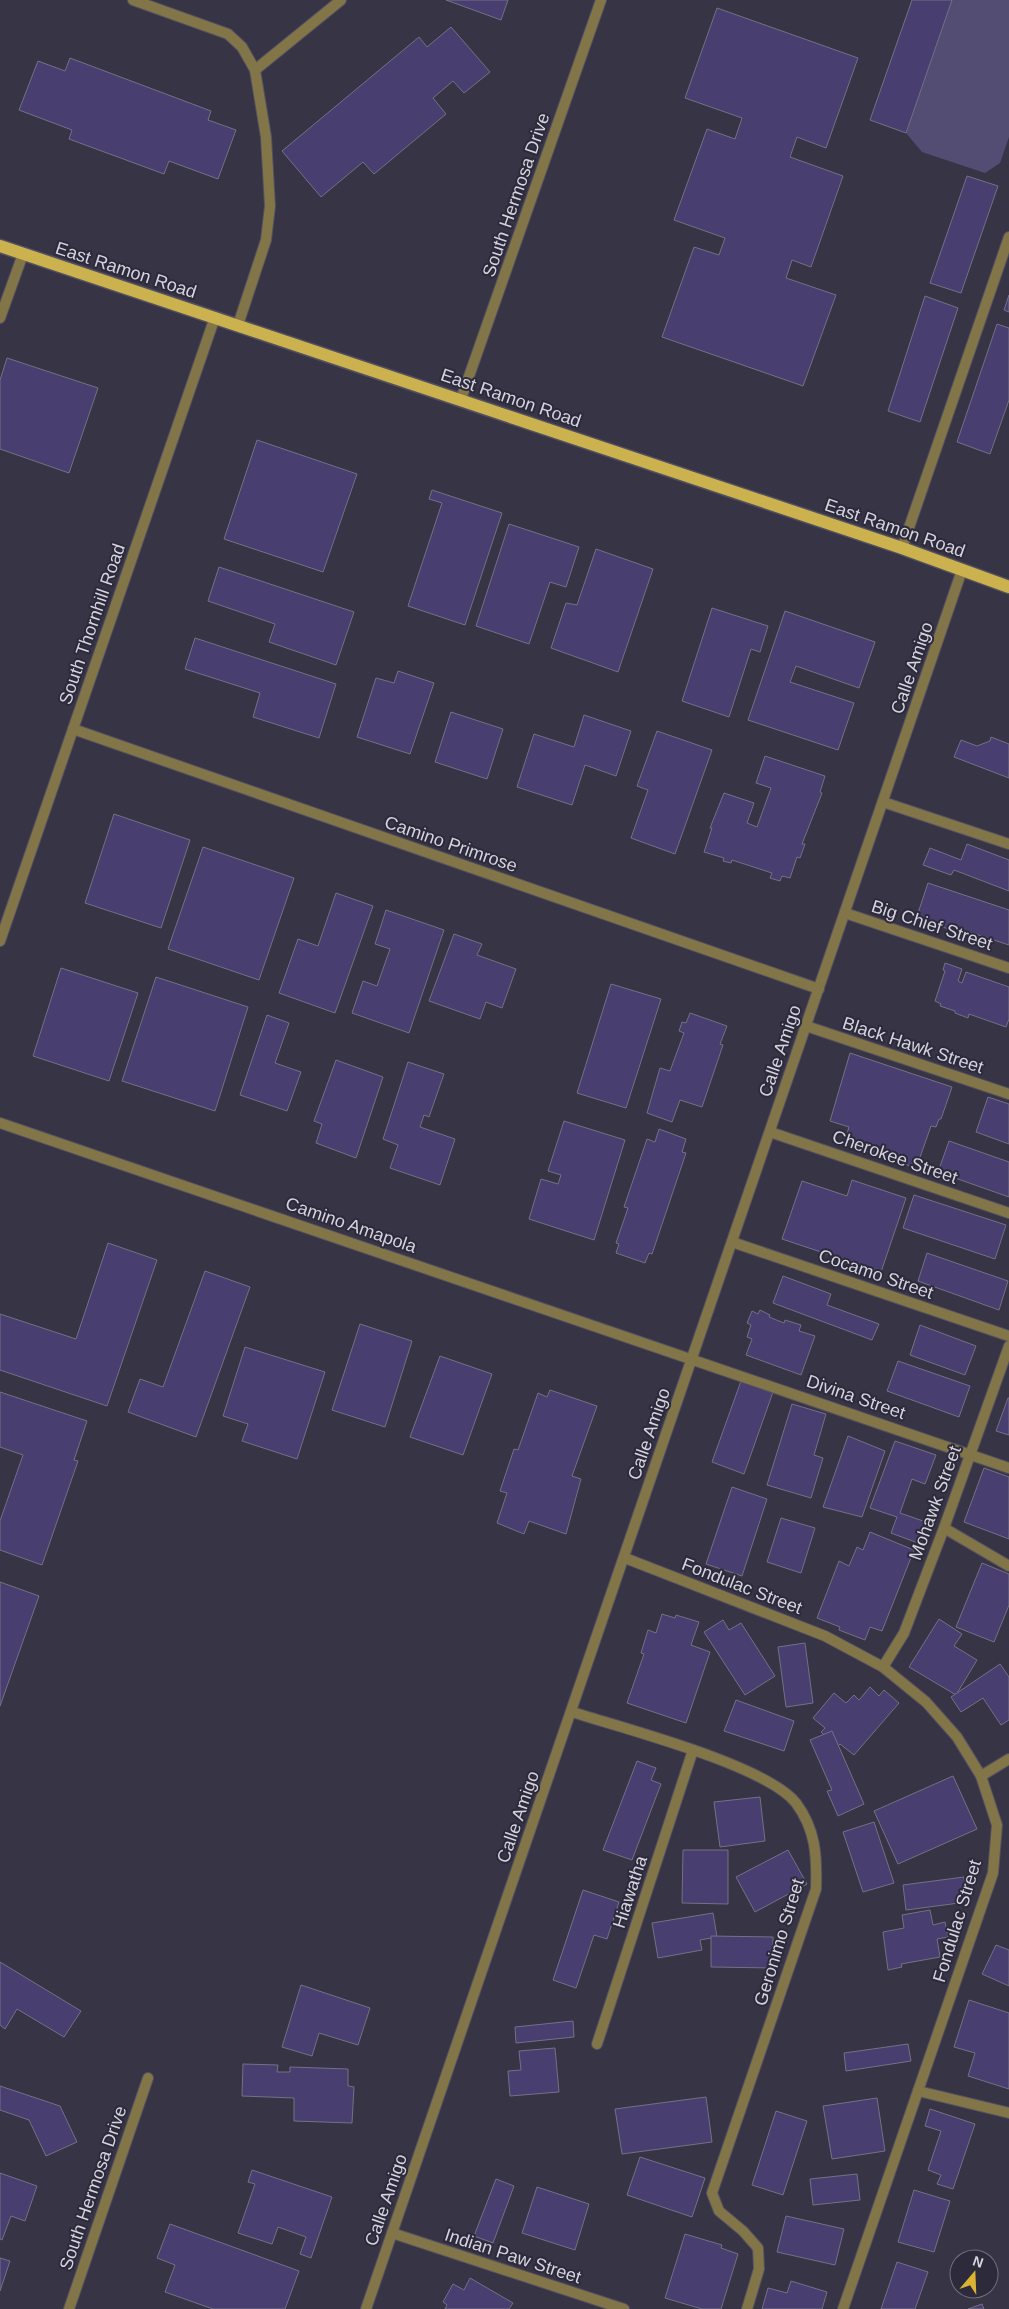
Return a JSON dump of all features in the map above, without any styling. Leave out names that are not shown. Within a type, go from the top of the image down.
[{"type":"main road","name":"East Ramon Road","points":[[0,246],[902,548],[1009,587]]},
{"type":"street","points":[[132,0],[228,34],[242,47],[254,70],[266,137],[270,206],[266,240],[238,325]]},
{"type":"street","points":[[254,70],[342,0]]},
{"type":"street","name":"South Hermosa Drive","points":[[461,400],[601,0]]},
{"type":"street","points":[[902,548],[1009,237]]},
{"type":"street","points":[[0,318],[22,254]]},
{"type":"street","name":"South Thornhill Road","points":[[0,941],[215,317]]},
{"type":"street","name":"Calle Amigo","points":[[366,2309],[625,1558],[962,570]]},
{"type":"street","name":"Camino Primrose","points":[[73,729],[819,989]]},
{"type":"street","points":[[883,802],[1009,844]]},
{"type":"street","name":"Big Chief Street","points":[[845,913],[1009,968]]},
{"type":"street","name":"Black Hawk Street","points":[[806,1026],[1009,1094]]},
{"type":"street","name":"Camino Amapola","points":[[0,1124],[692,1358]]},
{"type":"street","name":"Cherokee Street","points":[[770,1132],[1009,1213]]},
{"type":"street","name":"Cocamo Street","points":[[732,1242],[1009,1336]]},
{"type":"street","name":"Mohawk Street","points":[[882,1667],[904,1633],[1009,1346]]},
{"type":"street","name":"Divina Street","points":[[692,1358],[1009,1468]]},
{"type":"street","points":[[944,1528],[1009,1566]]},
{"type":"street","name":"Fondulac Street","points":[[625,1558],[825,1636],[882,1667],[926,1702],[957,1737],[981,1776],[997,1825],[993,1873],[842,2309]]},
{"type":"street","name":"Geronimo Street","points":[[572,1712],[693,1750],[762,1776],[795,1802],[812,1831],[817,1865],[816,1889],[712,2192],[719,2211],[743,2231],[758,2248],[759,2269],[747,2309]]},
{"type":"street","name":"Hiawatha","points":[[596,2044],[693,1750]]},
{"type":"street","points":[[981,1776],[1009,1759]]},
{"type":"street","name":"South Hermosa Drive","points":[[69,2309],[148,2078]]},
{"type":"street","points":[[918,2090],[1009,2113]]},
{"type":"street","name":"Indian Paw Street","points":[[392,2234],[624,2309]]},
{"type":"shaded area","points":[[952,0],[1009,0],[1009,137],[1000,163],[985,173],[922,152],[906,133]]},
{"type":"building","points":[[446,0],[508,0],[501,20]]},
{"type":"building","points":[[912,0],[952,0],[906,133],[870,120]]},
{"type":"building","points":[[717,8],[858,58],[826,148],[797,137],[790,157],[843,176],[811,267],[792,260],[786,278],[836,295],[803,386],[662,337],[694,247],[719,255],[725,238],[674,220],[707,129],[735,139],[742,118],[685,98]]},
{"type":"building","points":[[451,27],[490,72],[464,93],[453,81],[433,98],[446,114],[374,174],[363,162],[321,197],[282,151],[419,37],[427,47]]},
{"type":"building","points":[[70,58],[211,111],[208,120],[236,130],[218,179],[169,161],[164,174],[69,139],[72,130],[19,110],[38,61],[65,71]]},
{"type":"building","points":[[967,176],[998,186],[961,293],[930,283]]},
{"type":"building","points":[[1009,295],[1009,312],[1004,310]]},
{"type":"building","points":[[925,296],[958,308],[920,422],[888,411]]},
{"type":"building","points":[[997,324],[1009,328],[1009,400],[990,454],[957,442]]},
{"type":"building","points":[[7,358],[98,388],[69,473],[0,449],[0,380]]},
{"type":"building","points":[[257,440],[357,474],[323,572],[224,539]]},
{"type":"building","points":[[432,490],[502,513],[465,625],[408,606],[442,503],[429,499]]},
{"type":"building","points":[[509,524],[579,547],[566,587],[550,582],[529,644],[476,626]]},
{"type":"building","points":[[596,549],[653,569],[618,672],[551,648],[566,603],[577,605]]},
{"type":"building","points":[[219,567],[354,612],[336,665],[269,642],[275,624],[208,601]]},
{"type":"building","points":[[712,608],[768,626],[760,652],[751,649],[729,717],[682,701]]},
{"type":"building","points":[[785,611],[875,642],[859,688],[796,666],[790,682],[854,703],[838,750],[748,720]]},
{"type":"building","points":[[195,638],[336,684],[319,738],[253,717],[260,693],[185,669]]},
{"type":"building","points":[[398,671],[434,683],[410,754],[357,737],[376,678],[394,683]]},
{"type":"building","points":[[451,712],[503,729],[487,779],[435,762]]},
{"type":"building","points":[[584,715],[631,731],[616,776],[585,765],[572,805],[517,787],[534,734],[574,747]]},
{"type":"building","points":[[657,731],[712,750],[675,854],[631,838],[648,790],[637,786]]},
{"type":"building","points":[[991,737],[1009,744],[1009,778],[954,757],[961,740],[977,746],[990,741]]},
{"type":"building","points":[[765,756],[825,776],[820,792],[822,793],[802,844],[805,844],[800,858],[797,857],[790,878],[782,876],[780,881],[770,878],[772,873],[732,860],[731,863],[723,861],[724,858],[704,852],[712,828],[710,828],[724,793],[754,803],[747,823],[757,827],[771,788],[756,783]]},
{"type":"building","points":[[114,814],[190,840],[161,928],[85,903]]},
{"type":"building","points":[[967,844],[1009,860],[1009,891],[954,870],[951,875],[923,865],[930,848],[961,860]]},
{"type":"building","points":[[203,847],[294,878],[259,980],[168,949]]},
{"type":"building","points":[[928,883],[1009,910],[1009,945],[963,930],[962,933],[916,919]]},
{"type":"building","points":[[336,893],[373,906],[335,1013],[279,993],[298,939],[318,946]]},
{"type":"building","points":[[386,910],[444,930],[409,1033],[352,1013],[363,981],[377,986],[390,949],[375,944]]},
{"type":"building","points":[[454,934],[482,944],[477,955],[516,969],[502,1008],[486,1002],[480,1019],[429,1001]]},
{"type":"building","points":[[945,963],[962,969],[958,981],[962,983],[966,972],[1009,987],[1009,1019],[1006,1027],[969,1014],[968,1018],[940,1006],[941,1004],[935,1001],[945,971],[943,970]]},
{"type":"building","points":[[61,968],[138,993],[109,1081],[33,1056]]},
{"type":"building","points":[[156,977],[248,1007],[215,1111],[122,1081]]},
{"type":"building","points":[[611,984],[661,999],[626,1108],[577,1093]]},
{"type":"building","points":[[690,1013],[727,1026],[720,1044],[723,1045],[702,1107],[680,1100],[672,1122],[647,1113],[660,1068],[670,1071],[684,1033],[679,1031],[682,1022],[686,1023]]},
{"type":"building","points":[[267,1015],[289,1023],[275,1063],[301,1072],[287,1111],[240,1095]]},
{"type":"building","points":[[850,1053],[952,1087],[941,1119],[939,1119],[936,1127],[931,1126],[918,1163],[915,1162],[913,1167],[846,1144],[849,1138],[846,1137],[849,1127],[830,1121]]},
{"type":"building","points":[[336,1060],[383,1077],[356,1158],[316,1143],[322,1124],[314,1121]]},
{"type":"building","points":[[408,1062],[444,1074],[429,1117],[424,1115],[420,1127],[455,1139],[440,1185],[390,1168],[398,1145],[383,1139]]},
{"type":"building","points":[[988,1097],[1009,1104],[1009,1144],[976,1132]]},
{"type":"building","points":[[564,1121],[625,1140],[594,1240],[529,1219],[541,1179],[558,1184],[561,1175],[548,1171]]},
{"type":"building","points":[[659,1129],[686,1139],[682,1152],[686,1153],[652,1254],[649,1253],[645,1263],[616,1253],[619,1244],[616,1243],[628,1208],[624,1207],[647,1139],[655,1142]]},
{"type":"building","points":[[949,1141],[1009,1162],[1009,1197],[938,1172]]},
{"type":"building","points":[[852,1180],[906,1198],[881,1272],[782,1239],[802,1181],[847,1196]]},
{"type":"building","points":[[914,1195],[1006,1225],[995,1259],[903,1228]]},
{"type":"building","points":[[108,1243],[157,1260],[107,1406],[0,1370],[0,1314],[76,1339]]},
{"type":"building","points":[[927,1253],[1008,1281],[999,1310],[918,1281]]},
{"type":"building","points":[[205,1271],[250,1287],[196,1437],[128,1412],[140,1379],[163,1387]]},
{"type":"building","points":[[783,1276],[831,1294],[827,1305],[879,1324],[872,1340],[773,1303]]},
{"type":"building","points":[[760,1310],[770,1315],[769,1317],[784,1323],[785,1320],[801,1325],[799,1331],[815,1336],[801,1375],[746,1355],[752,1339],[747,1337],[751,1325],[747,1323],[752,1311],[758,1314]]},
{"type":"building","points":[[360,1324],[412,1341],[385,1427],[332,1410]]},
{"type":"building","points":[[920,1325],[976,1346],[965,1375],[910,1355]]},
{"type":"building","points":[[245,1347],[325,1372],[297,1459],[242,1441],[248,1424],[223,1416]]},
{"type":"building","points":[[440,1356],[492,1374],[463,1455],[410,1437]]},
{"type":"building","points":[[898,1361],[970,1386],[959,1417],[887,1391]]},
{"type":"building","points":[[741,1381],[773,1392],[744,1474],[712,1462]]},
{"type":"building","points":[[550,1390],[597,1406],[572,1476],[581,1479],[566,1534],[529,1521],[524,1534],[497,1523],[507,1493],[500,1491],[514,1449],[518,1450],[538,1393],[547,1397]]},
{"type":"building","points":[[0,1392],[87,1421],[74,1460],[78,1461],[42,1565],[0,1550],[0,1521],[23,1455],[0,1447]]},
{"type":"building","points":[[1009,1398],[1009,1435],[996,1431]]},
{"type":"building","points":[[792,1404],[826,1414],[814,1455],[823,1458],[811,1498],[767,1485]]},
{"type":"building","points":[[848,1436],[885,1451],[862,1517],[823,1507]]},
{"type":"building","points":[[895,1441],[936,1455],[925,1484],[912,1479],[900,1513],[926,1522],[918,1543],[891,1533],[897,1517],[870,1508]]},
{"type":"building","points":[[984,1468],[1009,1477],[1009,1539],[964,1522]]},
{"type":"building","points":[[732,1487],[767,1499],[742,1576],[706,1564]]},
{"type":"building","points":[[781,1518],[815,1528],[801,1573],[767,1562]]},
{"type":"building","points":[[870,1532],[914,1550],[882,1631],[870,1627],[865,1640],[839,1630],[840,1627],[817,1618],[839,1561],[849,1566],[857,1547],[863,1550]]},
{"type":"building","points":[[982,1563],[1009,1574],[1009,1605],[994,1642],[956,1627]]},
{"type":"building","points":[[0,1582],[39,1596],[0,1706]]},
{"type":"building","points":[[662,1614],[675,1618],[676,1615],[699,1622],[691,1645],[710,1652],[686,1723],[627,1703],[644,1654],[641,1653],[648,1630],[656,1633]]},
{"type":"building","points":[[939,1619],[962,1634],[954,1646],[977,1660],[956,1695],[909,1667]]},
{"type":"building","points":[[723,1620],[729,1630],[741,1623],[775,1676],[745,1695],[704,1632]]},
{"type":"building","points":[[805,1643],[813,1703],[786,1707],[778,1647]]},
{"type":"building","points":[[1000,1664],[1009,1677],[1009,1720],[1001,1725],[983,1698],[961,1712],[951,1697]]},
{"type":"building","points":[[870,1687],[879,1696],[884,1690],[899,1703],[854,1755],[840,1744],[837,1747],[821,1732],[825,1728],[813,1718],[834,1693],[846,1703],[854,1695],[859,1700]]},
{"type":"building","points":[[736,1700],[794,1721],[784,1751],[724,1731]]},
{"type":"building","points":[[832,1731],[864,1804],[838,1816],[827,1791],[832,1790],[810,1740]]},
{"type":"building","points":[[637,1761],[656,1768],[651,1780],[661,1784],[632,1860],[603,1850]]},
{"type":"building","points":[[953,1776],[977,1829],[898,1864],[874,1811]]},
{"type":"building","points":[[760,1797],[765,1841],[720,1847],[714,1802]]},
{"type":"building","points":[[874,1822],[894,1883],[863,1892],[843,1832]]},
{"type":"building","points":[[683,1850],[728,1850],[728,1904],[682,1903]]},
{"type":"building","points":[[788,1850],[807,1884],[755,1912],[736,1877]]},
{"type":"building","points":[[964,1877],[967,1902],[906,1910],[903,1885]]},
{"type":"building","points":[[583,1890],[619,1902],[607,1939],[594,1935],[576,1988],[553,1980]]},
{"type":"building","points":[[930,1910],[933,1925],[945,1922],[948,1937],[937,1939],[940,1957],[901,1964],[902,1967],[888,1970],[883,1932],[904,1928],[902,1915]]},
{"type":"building","points":[[713,1913],[717,1937],[700,1940],[702,1950],[658,1958],[652,1923]]},
{"type":"building","points":[[711,1936],[773,1937],[773,1968],[711,1967]]},
{"type":"building","points":[[996,1945],[1009,1950],[1009,1986],[982,1974]]},
{"type":"building","points":[[0,1962],[81,2011],[64,2037],[17,2009],[5,2029],[0,2025]]},
{"type":"building","points":[[301,1985],[370,2008],[358,2045],[319,2033],[312,2056],[282,2047]]},
{"type":"building","points":[[969,2000],[1009,2013],[1009,2089],[968,2076],[975,2053],[954,2047]]},
{"type":"building","points":[[573,2021],[574,2037],[516,2043],[515,2027]]},
{"type":"building","points":[[908,2044],[911,2061],[846,2071],[844,2053]]},
{"type":"building","points":[[555,2048],[559,2092],[510,2096],[508,2071],[521,2070],[519,2051]]},
{"type":"building","points":[[243,2064],[278,2065],[277,2072],[290,2072],[290,2067],[348,2069],[348,2086],[354,2087],[352,2123],[294,2121],[294,2098],[242,2096]]},
{"type":"building","points":[[0,2086],[60,2106],[77,2142],[46,2156],[29,2120],[0,2110]]},
{"type":"building","points":[[706,2097],[712,2142],[622,2154],[615,2109]]},
{"type":"building","points":[[877,2098],[885,2151],[832,2159],[823,2106]]},
{"type":"building","points":[[930,2109],[975,2124],[953,2189],[937,2184],[941,2175],[928,2170],[941,2131],[925,2126]]},
{"type":"building","points":[[776,2111],[807,2121],[783,2195],[752,2185]]},
{"type":"building","points":[[640,2157],[705,2178],[692,2217],[627,2195]]},
{"type":"building","points":[[252,2170],[332,2197],[311,2258],[300,2254],[306,2237],[278,2227],[272,2244],[238,2233],[255,2184],[248,2182]]},
{"type":"building","points":[[0,2173],[37,2186],[25,2221],[11,2216],[2,2240],[0,2239]]},
{"type":"building","points":[[857,2174],[860,2200],[813,2205],[810,2179]]},
{"type":"building","points":[[496,2179],[514,2186],[493,2243],[474,2236]]},
{"type":"building","points":[[537,2187],[589,2204],[575,2250],[522,2233]]},
{"type":"building","points":[[914,2190],[950,2201],[934,2252],[898,2242]]},
{"type":"building","points":[[786,2216],[844,2229],[835,2265],[777,2252]]},
{"type":"building","points":[[170,2224],[299,2271],[285,2309],[213,2309],[165,2292],[175,2265],[157,2258]]},
{"type":"building","points":[[685,2234],[722,2245],[721,2248],[738,2254],[721,2309],[702,2309],[665,2298]]},
{"type":"building","points":[[0,2258],[10,2261],[0,2291]]},
{"type":"building","points":[[897,2262],[928,2272],[915,2309],[881,2309]]},
{"type":"building","points":[[470,2278],[513,2303],[509,2309],[445,2309],[447,2305],[443,2302],[453,2284],[464,2290]]},
{"type":"building","points":[[791,2281],[827,2292],[822,2309],[762,2309],[768,2288],[787,2293]]},
{"type":"building","points":[[982,2304],[984,2309],[968,2309]]}]
